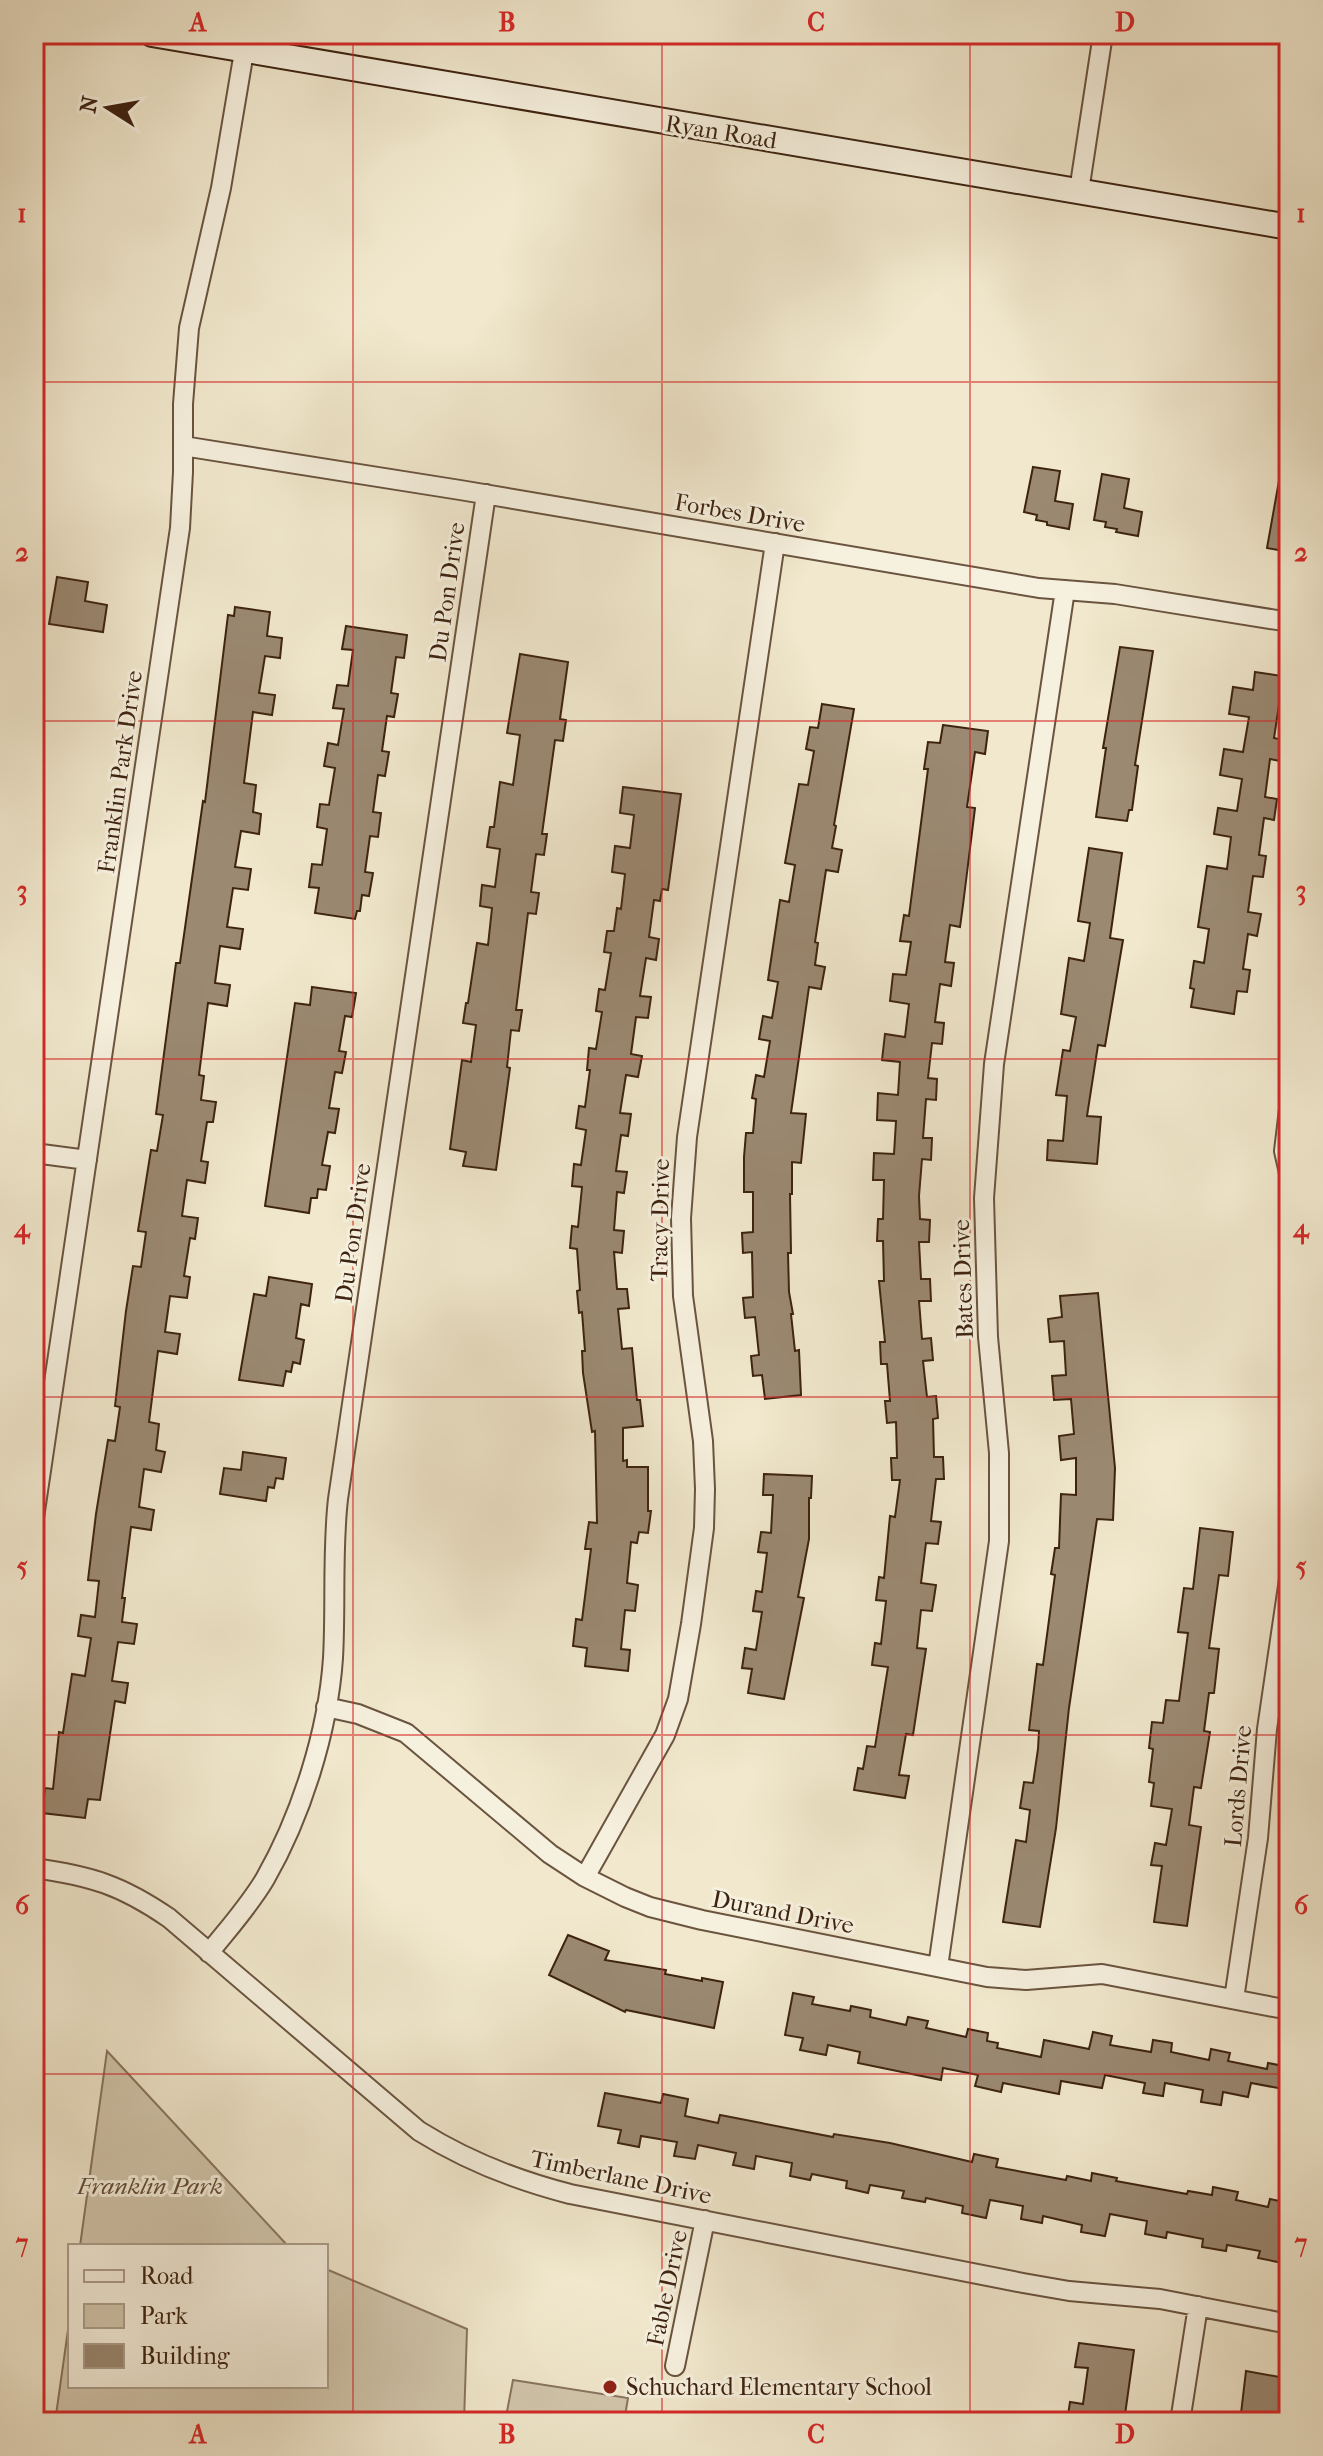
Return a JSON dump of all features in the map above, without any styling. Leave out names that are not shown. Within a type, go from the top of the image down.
[{"type":"main road","name":"Ryan Road","points":[[152,34],[245,41],[640,119],[1289,227]]},
{"type":"street","points":[[1079,191],[1103,34]]},
{"type":"street","name":"Franklin Park Drive","points":[[34,1518],[180,528],[184,383],[189,328],[221,188],[245,41]]},
{"type":"street","name":"Forbes Drive","points":[[183,446],[486,494],[1024,586],[1115,594],[1289,622]]},
{"type":"street","name":"Du Pon Drive","points":[[209,1953],[264,1882],[286,1839],[303,1794],[326,1707],[333,1660],[334,1532],[338,1499],[486,494]]},
{"type":"street","name":"Tracy Drive","points":[[585,1877],[665,1735],[678,1699],[690,1637],[704,1528],[705,1489],[703,1441],[683,1296],[681,1244],[684,1168],[775,543]]},
{"type":"street","name":"Bates Drive","points":[[938,1967],[999,1541],[999,1453],[988,1337],[984,1198],[994,1064],[1065,590]]},
{"type":"street","points":[[1289,1109],[1284,1151],[1289,1173]]},
{"type":"street","points":[[34,1153],[87,1160]]},
{"type":"street","name":"Lords Drive","points":[[1234,1999],[1258,1838],[1267,1729],[1289,1579]]},
{"type":"street","name":"Durand Drive","points":[[326,1707],[372,1718],[406,1733],[527,1835],[585,1877],[625,1897],[670,1913],[987,1977],[1026,1980],[1102,1974],[1289,2010]]},
{"type":"street","name":"Timberlane Drive","points":[[34,1868],[95,1879],[123,1889],[169,1918],[419,2131],[457,2155],[499,2174],[546,2188],[1039,2286],[1198,2306],[1289,2324]]},
{"type":"street","name":"Fable Drive","points":[[675,2366],[705,2220]]},
{"type":"street","points":[[1180,2422],[1198,2306]]},
{"type":"green space","name":"Franklin Park","points":[[107,2051],[286,2244],[80,2244]]},
{"type":"green space","points":[[328,2270],[467,2329],[464,2422],[55,2422],[68,2330],[68,2388],[328,2388]]},
{"type":"green space","points":[[513,2380],[628,2398],[624,2422],[505,2422]]},
{"type":"building","points":[[1033,467],[1060,471],[1055,501],[1073,504],[1069,529],[1047,525],[1047,522],[1036,520],[1037,515],[1024,512]]},
{"type":"building","points":[[1102,474],[1129,479],[1124,508],[1142,512],[1138,536],[1116,532],[1117,529],[1105,527],[1106,522],[1094,520]]},
{"type":"building","points":[[1280,475],[1289,476],[1289,552],[1267,548]]},
{"type":"building","points":[[57,577],[88,582],[85,601],[107,605],[103,632],[49,624]]},
{"type":"building","points":[[235,607],[270,612],[267,636],[282,638],[280,658],[265,656],[259,693],[275,695],[272,715],[253,712],[244,783],[256,785],[253,812],[261,814],[259,834],[241,831],[235,867],[251,869],[248,890],[233,888],[227,927],[243,929],[240,949],[220,946],[215,983],[230,985],[227,1006],[208,1003],[199,1075],[204,1076],[201,1100],[216,1102],[213,1122],[207,1122],[201,1161],[208,1162],[205,1183],[187,1180],[182,1216],[198,1218],[195,1239],[190,1238],[184,1276],[190,1277],[187,1298],[170,1296],[165,1332],[180,1334],[177,1354],[158,1351],[149,1422],[159,1424],[156,1450],[165,1452],[161,1472],[144,1469],[139,1507],[154,1510],[151,1530],[131,1527],[122,1622],[137,1624],[134,1644],[118,1642],[112,1681],[128,1683],[125,1703],[115,1701],[100,1800],[88,1799],[85,1818],[42,1813],[45,1788],[53,1789],[59,1732],[63,1733],[72,1674],[85,1676],[91,1638],[78,1636],[81,1615],[95,1617],[99,1581],[88,1580],[96,1514],[108,1440],[115,1441],[120,1407],[115,1406],[126,1311],[133,1266],[141,1267],[146,1232],[138,1231],[151,1150],[157,1151],[163,1115],[156,1114],[176,963],[180,963],[205,802],[228,615],[234,616]]},
{"type":"building","points":[[346,626],[407,635],[404,658],[396,657],[391,693],[398,694],[394,717],[387,716],[382,751],[389,752],[385,776],[378,775],[373,812],[381,813],[378,837],[370,836],[365,872],[373,873],[369,896],[362,895],[360,911],[357,911],[355,919],[315,913],[319,888],[309,887],[312,864],[322,865],[327,829],[317,827],[320,804],[329,805],[335,768],[324,766],[328,743],[338,745],[344,709],[333,708],[337,685],[348,686],[353,650],[342,649]]},
{"type":"building","points":[[1120,647],[1153,651],[1135,765],[1138,766],[1132,810],[1129,810],[1127,821],[1096,817],[1106,748],[1103,748]]},
{"type":"building","points":[[520,654],[568,662],[560,719],[566,720],[563,741],[555,740],[542,834],[547,834],[544,855],[536,854],[531,892],[539,893],[536,914],[528,913],[516,1010],[522,1010],[519,1031],[511,1030],[507,1067],[510,1068],[496,1170],[463,1166],[466,1152],[450,1149],[462,1060],[471,1062],[476,1025],[463,1023],[477,943],[488,945],[492,908],[480,906],[482,885],[495,887],[500,849],[487,847],[490,827],[494,827],[500,782],[513,785],[520,735],[507,733]]},
{"type":"building","points":[[1255,672],[1289,677],[1289,699],[1280,698],[1274,738],[1283,740],[1280,761],[1270,759],[1265,797],[1277,799],[1274,820],[1264,818],[1259,855],[1266,856],[1263,877],[1253,876],[1248,912],[1261,914],[1257,936],[1248,934],[1243,969],[1250,970],[1247,992],[1237,991],[1234,1014],[1191,1007],[1194,989],[1190,988],[1194,961],[1204,963],[1209,929],[1198,927],[1207,866],[1227,869],[1231,837],[1214,834],[1218,808],[1237,811],[1242,779],[1220,775],[1224,749],[1243,752],[1249,717],[1229,714],[1233,687],[1253,690]]},
{"type":"building","points":[[822,704],[854,709],[832,848],[842,850],[838,872],[826,870],[815,942],[818,943],[815,965],[825,967],[821,989],[809,987],[791,1113],[806,1114],[801,1163],[792,1162],[791,1253],[788,1253],[791,1314],[795,1351],[799,1350],[801,1395],[765,1399],[762,1375],[753,1376],[751,1356],[759,1355],[755,1317],[745,1318],[743,1298],[753,1297],[752,1252],[743,1253],[742,1233],[753,1232],[753,1192],[744,1192],[744,1157],[746,1133],[753,1133],[756,1099],[752,1098],[756,1075],[764,1077],[770,1041],[759,1039],[763,1016],[772,1018],[778,982],[768,980],[780,900],[789,902],[795,865],[785,863],[799,784],[808,785],[814,751],[806,749],[810,727],[818,728]]},
{"type":"building","points":[[943,725],[988,731],[985,754],[975,752],[967,807],[975,808],[960,927],[950,925],[945,962],[954,963],[951,986],[940,984],[935,1022],[944,1023],[942,1044],[932,1043],[928,1078],[937,1079],[936,1100],[926,1099],[923,1138],[932,1138],[931,1160],[922,1159],[919,1196],[920,1219],[930,1220],[929,1242],[919,1242],[921,1279],[930,1279],[931,1301],[919,1301],[922,1339],[931,1338],[933,1360],[923,1361],[927,1397],[936,1396],[938,1418],[933,1419],[934,1457],[943,1457],[944,1479],[936,1479],[931,1521],[941,1522],[938,1544],[926,1543],[921,1583],[936,1585],[932,1611],[921,1610],[917,1648],[926,1649],[913,1735],[906,1734],[899,1775],[909,1776],[905,1798],[854,1790],[858,1768],[863,1769],[867,1746],[875,1747],[888,1667],[872,1665],[875,1643],[881,1644],[886,1601],[876,1600],[879,1577],[884,1578],[890,1516],[895,1517],[900,1480],[892,1480],[891,1458],[897,1458],[896,1422],[887,1423],[885,1401],[890,1401],[887,1364],[881,1364],[880,1342],[885,1342],[879,1281],[884,1281],[883,1241],[877,1241],[878,1219],[883,1219],[884,1180],[873,1180],[874,1153],[894,1154],[896,1121],[877,1120],[878,1093],[898,1095],[900,1062],[882,1060],[885,1034],[905,1037],[909,1004],[890,1001],[893,974],[906,975],[911,942],[900,941],[904,915],[909,916],[928,769],[924,769],[928,742],[940,743]]},
{"type":"building","points":[[623,787],[681,794],[668,890],[662,889],[660,901],[654,900],[649,937],[659,939],[656,960],[646,958],[640,996],[651,997],[648,1018],[636,1017],[631,1054],[642,1056],[638,1077],[626,1075],[620,1113],[631,1114],[628,1136],[621,1135],[616,1171],[627,1172],[624,1193],[617,1192],[614,1230],[624,1231],[622,1253],[614,1252],[617,1289],[627,1289],[629,1308],[618,1309],[622,1349],[632,1348],[643,1426],[623,1428],[623,1461],[627,1460],[627,1467],[648,1467],[648,1511],[651,1511],[648,1533],[639,1532],[637,1543],[631,1542],[627,1583],[638,1585],[635,1611],[625,1610],[621,1649],[630,1650],[628,1671],[585,1666],[587,1648],[573,1646],[576,1619],[582,1620],[591,1549],[585,1549],[589,1522],[597,1523],[595,1431],[592,1432],[583,1373],[582,1351],[585,1351],[577,1291],[580,1290],[577,1249],[570,1248],[572,1226],[578,1227],[582,1187],[572,1186],[574,1164],[581,1165],[586,1130],[576,1128],[579,1106],[585,1107],[590,1070],[587,1070],[589,1048],[596,1049],[602,1012],[596,1011],[599,989],[605,990],[611,953],[604,952],[607,931],[614,931],[617,908],[621,909],[625,874],[612,872],[615,846],[630,848],[634,815],[620,813]]},
{"type":"building","points":[[1089,848],[1122,853],[1110,938],[1123,940],[1105,1046],[1098,1045],[1087,1116],[1101,1117],[1097,1164],[1047,1160],[1048,1140],[1063,1141],[1067,1096],[1056,1095],[1063,1050],[1070,1051],[1076,1017],[1061,1014],[1069,958],[1084,961],[1090,923],[1078,921]]},
{"type":"building","points":[[312,987],[356,993],[352,1017],[345,1016],[339,1051],[346,1052],[342,1073],[335,1072],[329,1108],[339,1109],[335,1133],[328,1132],[322,1165],[330,1166],[326,1190],[318,1189],[317,1198],[311,1198],[309,1213],[265,1206],[295,1003],[310,1005]]},
{"type":"building","points":[[269,1277],[312,1284],[309,1306],[301,1304],[296,1338],[304,1340],[300,1364],[293,1362],[291,1372],[286,1371],[283,1386],[239,1380],[254,1294],[266,1296]]},
{"type":"building","points":[[1098,1293],[1115,1468],[1113,1520],[1097,1519],[1040,1927],[1003,1922],[1016,1840],[1026,1842],[1030,1810],[1020,1808],[1024,1782],[1033,1783],[1038,1749],[1039,1731],[1029,1730],[1037,1664],[1043,1665],[1055,1575],[1051,1574],[1055,1548],[1059,1548],[1061,1494],[1076,1495],[1076,1458],[1061,1460],[1059,1436],[1074,1434],[1071,1399],[1054,1400],[1052,1376],[1066,1375],[1064,1341],[1050,1342],[1048,1319],[1062,1317],[1060,1296]]},
{"type":"building","points":[[243,1452],[286,1458],[283,1479],[276,1478],[274,1488],[268,1487],[266,1501],[220,1494],[224,1468],[241,1470]]},
{"type":"building","points":[[764,1474],[812,1476],[809,1539],[798,1597],[804,1598],[784,1699],[748,1693],[752,1669],[742,1668],[745,1648],[756,1650],[762,1612],[753,1611],[756,1591],[762,1592],[767,1553],[758,1552],[761,1532],[771,1533],[773,1495],[763,1495]]},
{"type":"building","points":[[1200,1528],[1233,1532],[1228,1576],[1219,1575],[1209,1648],[1219,1649],[1214,1693],[1209,1693],[1204,1731],[1210,1732],[1201,1788],[1194,1787],[1189,1825],[1201,1827],[1187,1926],[1154,1922],[1162,1866],[1151,1865],[1155,1843],[1166,1845],[1172,1809],[1151,1806],[1154,1783],[1149,1782],[1153,1749],[1149,1748],[1152,1722],[1163,1723],[1166,1700],[1179,1701],[1188,1633],[1178,1632],[1184,1588],[1193,1589]]},
{"type":"building","points":[[568,1935],[609,1951],[605,1960],[666,1970],[665,1974],[702,1981],[702,1978],[723,1982],[714,2028],[625,2012],[549,1975]]},
{"type":"building","points":[[793,1993],[814,1997],[812,2004],[850,2011],[851,2006],[871,2010],[870,2017],[906,2025],[908,2017],[928,2021],[926,2028],[966,2037],[968,2029],[988,2033],[987,2041],[998,2043],[997,2048],[1041,2057],[1044,2040],[1089,2049],[1093,2032],[1112,2036],[1110,2045],[1151,2052],[1153,2040],[1172,2043],[1171,2052],[1209,2060],[1211,2049],[1230,2053],[1228,2061],[1267,2069],[1268,2063],[1289,2067],[1289,2090],[1251,2083],[1248,2097],[1223,2092],[1221,2105],[1201,2102],[1203,2090],[1165,2083],[1163,2096],[1143,2093],[1145,2083],[1105,2075],[1102,2088],[1061,2081],[1059,2094],[1003,2083],[1001,2092],[975,2086],[978,2075],[943,2068],[941,2080],[858,2063],[860,2052],[828,2045],[826,2055],[800,2050],[803,2038],[785,2035]]},
{"type":"building","points":[[605,2093],[661,2103],[663,2094],[688,2099],[685,2116],[718,2123],[720,2115],[833,2137],[834,2134],[890,2143],[972,2162],[974,2154],[998,2159],[996,2167],[1066,2180],[1067,2176],[1091,2181],[1092,2173],[1117,2178],[1116,2181],[1187,2194],[1188,2191],[1212,2195],[1213,2187],[1238,2192],[1236,2200],[1268,2207],[1270,2199],[1289,2203],[1289,2231],[1283,2263],[1258,2258],[1260,2251],[1227,2245],[1226,2251],[1202,2247],[1203,2239],[1167,2232],[1166,2238],[1145,2234],[1147,2221],[1110,2214],[1105,2236],[1081,2232],[1082,2225],[1043,2216],[1042,2223],[1021,2219],[1023,2206],[990,2200],[986,2218],[962,2213],[963,2206],[926,2198],[925,2202],[902,2198],[904,2191],[870,2185],[868,2193],[846,2188],[847,2181],[812,2174],[810,2180],[790,2176],[792,2163],[756,2156],[754,2169],[733,2165],[736,2153],[698,2145],[695,2159],[674,2156],[677,2142],[641,2136],[639,2147],[618,2143],[621,2130],[598,2126]]},
{"type":"building","points":[[1079,2343],[1134,2350],[1124,2422],[1067,2422],[1070,2402],[1083,2404],[1088,2368],[1075,2367]]},
{"type":"building","points":[[1246,2371],[1285,2378],[1283,2387],[1289,2388],[1289,2422],[1240,2422]]},
{"type":"place","name":"Schuchard Elementary School","points":[[610,2387]]}]
